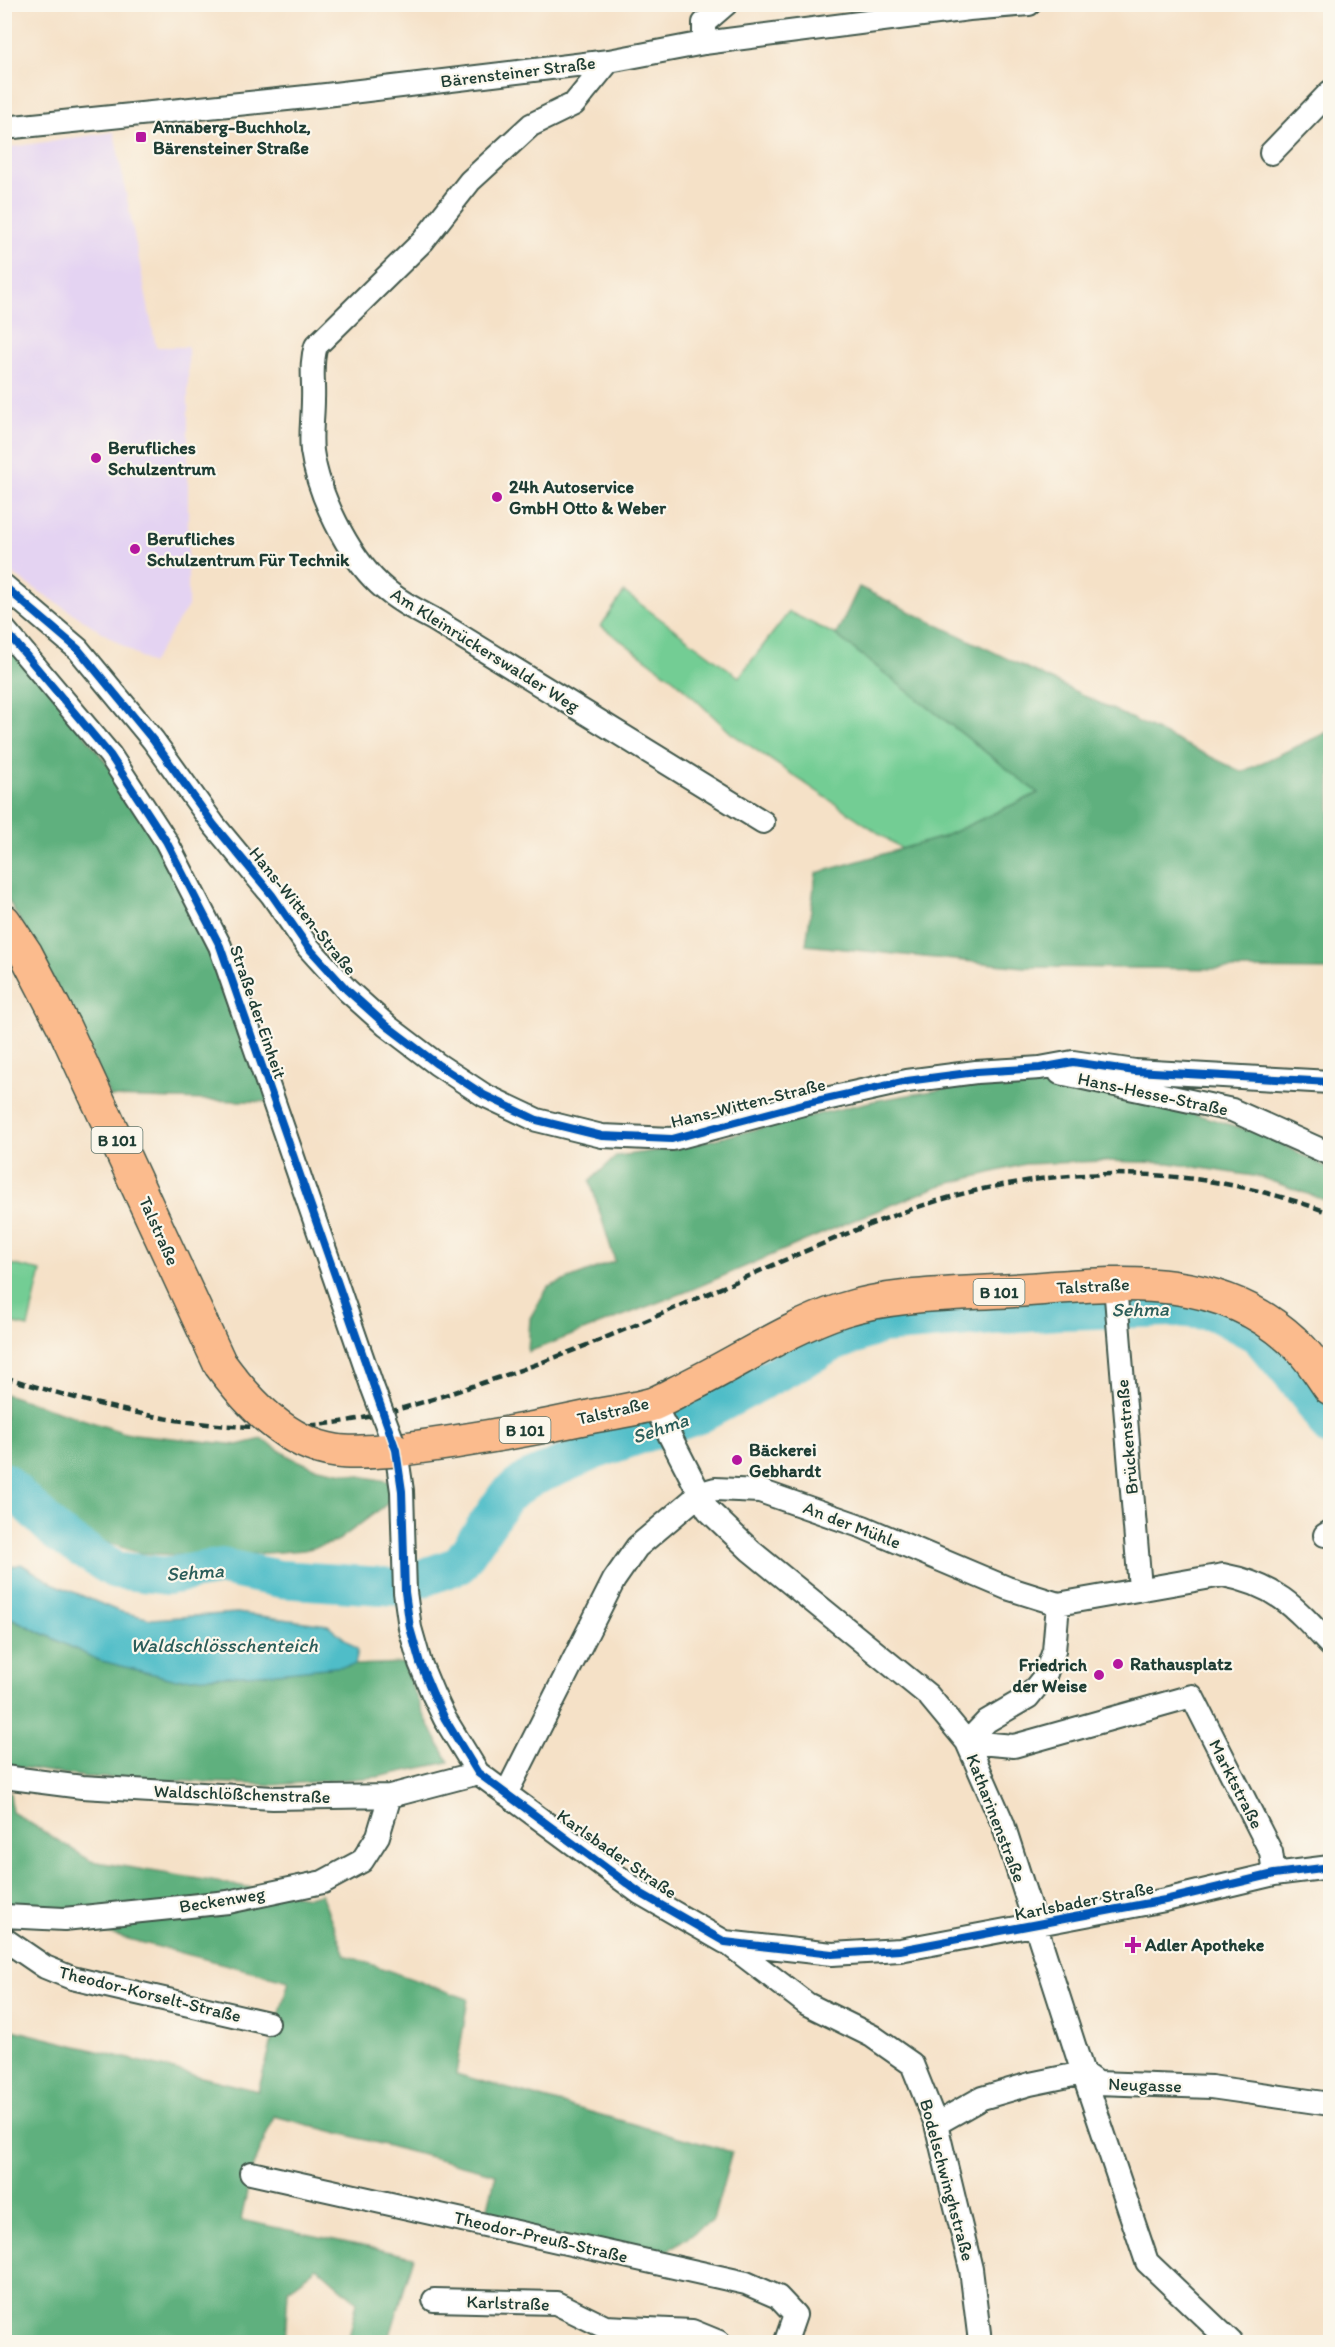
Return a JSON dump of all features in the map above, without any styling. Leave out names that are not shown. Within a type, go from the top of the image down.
[{"type":"main road","name":"Talstraße","points":[[4,921],[26,954],[64,1027],[220,1364],[238,1388],[269,1419],[304,1442],[334,1451],[359,1453],[396,1450],[456,1443],[656,1409],[805,1325],[843,1310],[935,1295],[1115,1292],[1147,1284],[1187,1288],[1220,1297],[1268,1321],[1294,1341],[1330,1388]]},
{"type":"street","points":[[704,43],[704,23],[726,4]]},
{"type":"street","name":"Bärensteiner Straße","points":[[4,128],[326,95],[609,61],[704,43],[969,9],[1029,4]]},
{"type":"street","name":"Am Kleinrückerswalder Weg","points":[[609,61],[574,104],[531,125],[470,181],[423,241],[315,346],[312,360],[312,449],[324,497],[351,549],[378,583],[404,603],[763,822]]},
{"type":"street","points":[[1271,153],[1330,92]]},
{"type":"street","name":"Hans-Witten-Straße","points":[[4,586],[78,649],[153,740],[214,825],[253,871],[308,947],[347,990],[387,1026],[437,1064],[484,1095],[537,1120],[602,1136],[672,1138],[803,1104],[907,1081],[976,1072],[1040,1068],[1073,1062],[1135,1071],[1330,1082]]},
{"type":"street","name":"Straße der Einheit","points":[[4,629],[110,755],[166,841],[220,946],[396,1450]]},
{"type":"street","name":"Hans-Hesse-Straße","points":[[1040,1068],[1232,1110],[1330,1154]]},
{"type":"street","name":"Brückenstraße","points":[[1115,1292],[1140,1588]]},
{"type":"street","name":"Katharinenstraße","points":[[656,1409],[708,1510],[743,1543],[928,1695],[967,1742],[1003,1824],[1147,2262],[1231,2343]]},
{"type":"street","name":"Karlsbader Straße","points":[[396,1450],[402,1491],[405,1592],[410,1628],[433,1694],[445,1719],[478,1773],[640,1893],[725,1941],[832,1954],[900,1950],[1165,1900],[1274,1874],[1330,1867]]},
{"type":"street","name":"An der Mühle","points":[[701,1493],[715,1489],[760,1491],[863,1527],[1008,1588],[1058,1604],[1223,1575],[1242,1579],[1260,1585],[1297,1608],[1330,1645]]},
{"type":"street","points":[[506,1794],[614,1580],[637,1547],[701,1493]]},
{"type":"street","points":[[967,1742],[987,1721],[1028,1697],[1045,1676],[1054,1652],[1058,1604]]},
{"type":"street","name":"Marktstraße","points":[[967,1742],[1014,1746],[1192,1695],[1271,1852],[1274,1874]]},
{"type":"street","name":"Waldschlößchenstraße","points":[[4,1777],[82,1787],[273,1798],[390,1796],[478,1773]]},
{"type":"street","name":"Beckenweg","points":[[4,1916],[64,1919],[193,1906],[228,1902],[323,1882],[362,1861],[378,1836],[390,1796]]},
{"type":"street","name":"Theodor-Korselt-Straße","points":[[4,1940],[45,1967],[72,1978],[268,2023]]},
{"type":"street","name":"Bodelschwinghstraße","points":[[725,1941],[807,2004],[872,2036],[912,2064],[936,2124],[971,2269],[980,2343]]},
{"type":"street","name":"Neugasse","points":[[936,2124],[982,2098],[1030,2084],[1083,2073],[1097,2083],[1211,2087],[1330,2104]]},
{"type":"street","name":"Theodor-Preuß-Straße","points":[[251,2173],[746,2283],[778,2297],[795,2315],[786,2342]]},
{"type":"street","name":"Karlstraße","points":[[434,2300],[556,2303],[605,2327],[692,2331],[719,2343]]},
{"type":"shaded area","name":"Berufliches Schulzentrum","points":[[114,132],[156,347],[188,347],[188,606],[151,664],[5,569],[5,148]]},
{"type":"green space","points":[[859,587],[1242,772],[1330,731],[1330,970],[1024,967],[806,945],[816,873],[943,837],[1038,793],[836,635]]},
{"type":"green space","points":[[624,592],[739,677],[789,612],[836,635],[1038,793],[943,837],[902,849],[731,733],[675,680],[601,626]]},
{"type":"green space","points":[[4,629],[166,841],[274,1102],[110,1097],[78,1025],[5,894]]},
{"type":"green space","points":[[1045,1080],[1185,1111],[1264,1135],[1330,1169],[1330,1202],[1260,1177],[1169,1163],[1104,1161],[1025,1164],[939,1186],[688,1291],[528,1352],[530,1318],[548,1287],[615,1261],[590,1181],[617,1156],[678,1148],[873,1101],[968,1085]]},
{"type":"green space","points":[[5,1263],[41,1271],[28,1327],[5,1322]]},
{"type":"green space","points":[[5,1394],[125,1433],[238,1445],[262,1439],[290,1457],[313,1467],[392,1482],[387,1504],[336,1542],[304,1550],[215,1557],[140,1553],[63,1529],[5,1467]]},
{"type":"green space","points":[[4,1615],[98,1660],[173,1679],[404,1663],[424,1714],[449,1762],[377,1777],[275,1785],[85,1777],[5,1765]]},
{"type":"green space","points":[[4,1791],[10,1792],[12,1812],[91,1861],[308,1897],[321,1894],[345,1955],[468,1999],[456,2074],[732,2152],[713,2220],[656,2258],[485,2220],[496,2174],[274,2116],[251,2173],[241,2220],[414,2257],[388,2342],[348,2342],[357,2302],[317,2267],[288,2290],[285,2342],[30,2342],[5,2333],[5,2028],[258,2091],[289,1981],[5,1907]]},
{"type":"water","name":"Waldschlösschenteich","points":[[21,1564],[52,1583],[118,1611],[151,1619],[237,1613],[328,1625],[358,1650],[355,1665],[276,1673],[173,1679],[98,1660],[5,1615],[5,1568]]},
{"type":"waterway","name":"Sehma","points":[[4,1481],[58,1534],[115,1570],[167,1576],[222,1567],[280,1579],[397,1587],[459,1565],[506,1496],[527,1480],[594,1451],[699,1415],[831,1344],[881,1325],[1057,1311],[1178,1308],[1215,1312],[1258,1335],[1306,1392],[1330,1428]]},
{"type":"railway","points":[[4,1377],[123,1410],[162,1418],[241,1426],[282,1427],[325,1424],[406,1407],[525,1369],[641,1323],[863,1227],[911,1209],[983,1189],[1071,1176],[1115,1174],[1158,1176],[1202,1180],[1245,1188],[1330,1213]]},
{"type":"cycle path","points":[[4,586],[78,649],[153,740],[214,825],[272,895],[308,947],[347,990],[387,1026],[437,1064],[484,1095],[537,1120],[602,1136],[672,1139],[803,1104],[907,1081],[976,1072],[1040,1068],[1073,1062],[1135,1071],[1330,1082]]},
{"type":"cycle path","points":[[4,629],[110,755],[166,841],[220,946],[396,1450],[402,1491],[405,1592],[410,1628],[420,1663],[445,1719],[478,1773],[640,1893],[725,1942],[832,1954],[900,1950],[1165,1900],[1274,1874],[1330,1867]]},
{"type":"place","name":"Annaberg-Buchholz, Bärensteiner Straße","points":[[141,137]]},
{"type":"place","name":"Berufliches Schulzentrum","points":[[96,458]]},
{"type":"place","name":"24h Autoservice GmbH Otto & Weber","points":[[497,497]]},
{"type":"place","name":"Berufliches Schulzentrum Für Technik","points":[[135,549]]},
{"type":"place","name":"Bäckerei Gebhardt","points":[[737,1460]]},
{"type":"place","name":"Rathausplatz","points":[[1118,1664]]},
{"type":"place","name":"Friedrich der Weise","points":[[1099,1675]]},
{"type":"place","name":"Adler Apotheke","points":[[1133,1945]]}]
